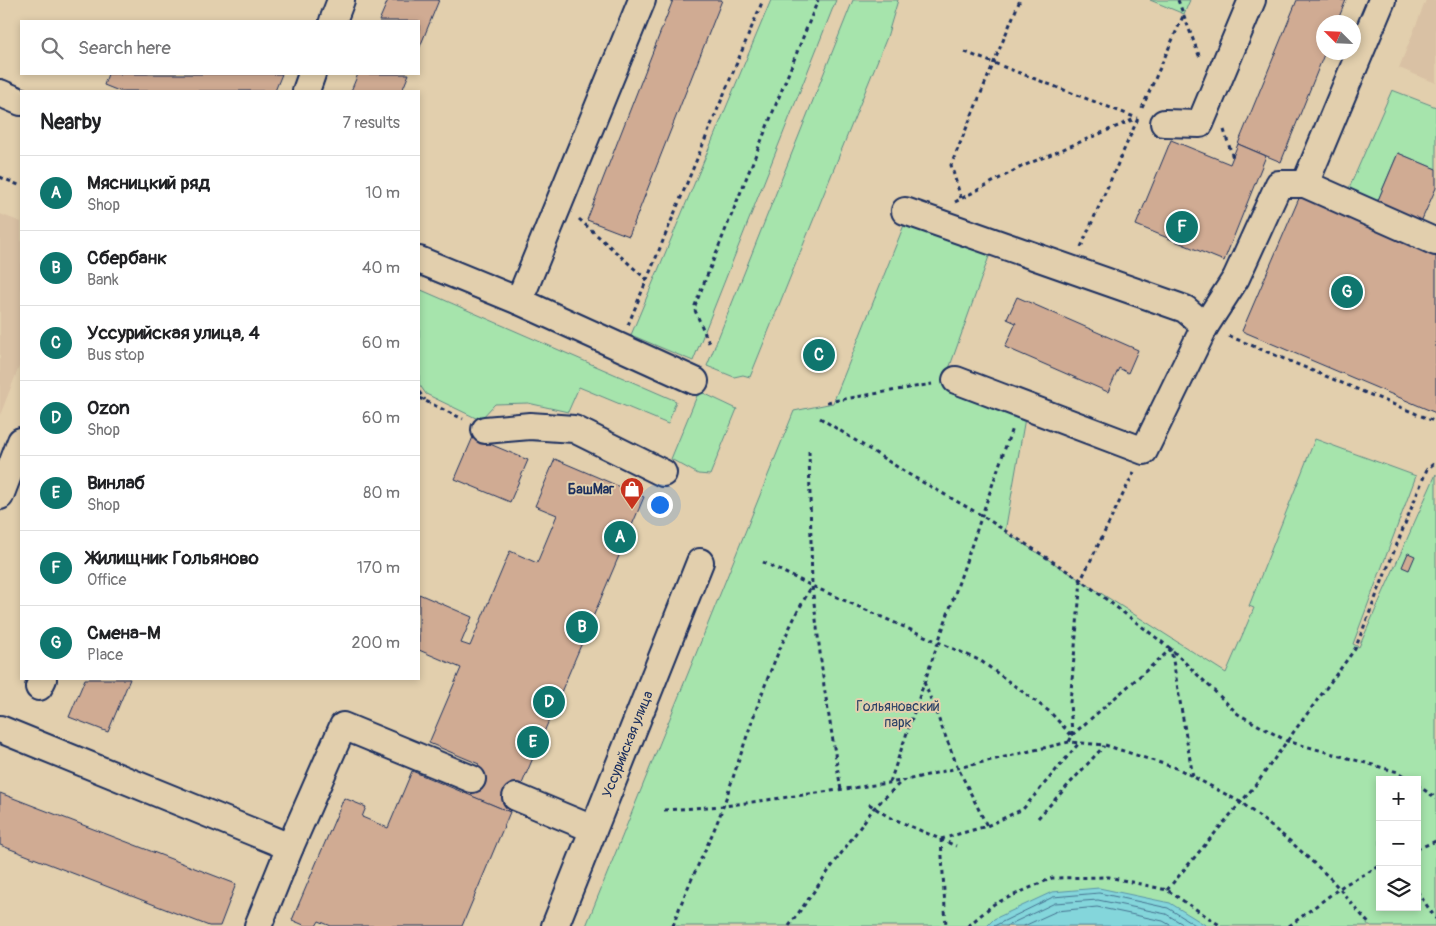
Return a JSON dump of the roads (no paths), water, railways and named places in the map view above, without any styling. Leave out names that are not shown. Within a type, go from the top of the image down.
[{"type":"lane","points":[[333,20],[341,0]]},
{"type":"lane","points":[[519,301],[642,0]]},
{"type":"lane","points":[[1164,123],[1200,124],[1252,0]]},
{"type":"lane","points":[[1305,184],[1382,0]]},
{"type":"lane","points":[[306,90],[312,75]]},
{"type":"lane","points":[[0,93],[20,102]]},
{"type":"lane","points":[[956,380],[1144,451],[1205,326],[1236,278],[1279,184],[1305,184],[1436,242]]},
{"type":"lane","points":[[905,211],[1071,271],[1185,309],[1205,326]]},
{"type":"lane","points":[[420,260],[519,301],[696,380]]},
{"type":"lane","points":[[485,430],[530,426],[574,428],[663,472]]},
{"type":"lane","points":[[0,496],[20,444]]},
{"type":"lane","name":"Уссурийская улица","points":[[555,926],[700,562]]},
{"type":"lane","points":[[258,926],[343,726],[472,779]]},
{"type":"lane","points":[[0,728],[290,847]]},
{"type":"lane","points":[[516,798],[593,829]]},
{"type":"water","points":[[1099,888],[1170,903],[1207,926],[987,926],[994,919],[1052,892]]},
{"type":"place","name":"Жилищник Гольяново","points":[[1182,227]]},
{"type":"place","name":"Смена-М","points":[[1347,292]]},
{"type":"place","name":"Уссурийская улица, 4","points":[[819,355]]},
{"type":"place","name":"БашМаг","points":[[632,510]]},
{"type":"place","name":"Мясницкий ряд","points":[[620,537]]},
{"type":"place","name":"Сбербанк","points":[[582,627]]},
{"type":"place","name":"Ozon","points":[[549,702]]},
{"type":"place","name":"Винлаб","points":[[533,742]]},
{"type":"park label","name":"Гольяновcкий парк","points":[[898,714]]}]
